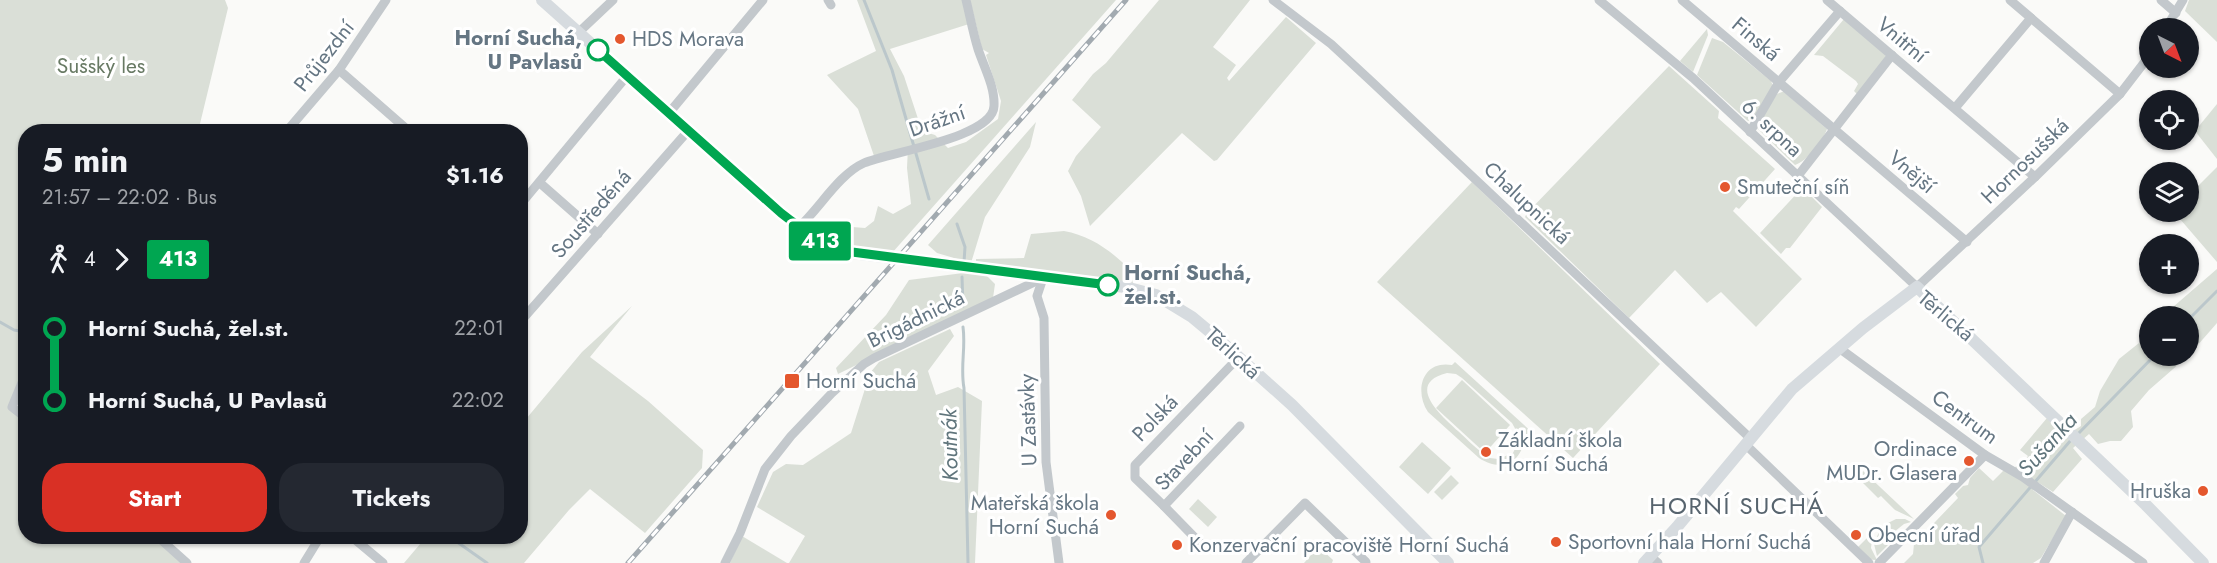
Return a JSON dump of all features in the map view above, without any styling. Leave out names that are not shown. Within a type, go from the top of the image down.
[{"type":"main road","name":"Těrlická","points":[[542,0],[799,227],[823,242],[852,252],[1110,285],[1156,295],[1192,317],[1292,405],[1441,560]]},
{"type":"main road","name":"Těrlická","points":[[1651,561],[1792,389],[1917,286],[2078,439],[2203,563]]},
{"type":"street","name":"Průjezdní","points":[[293,124],[339,70],[386,0]]},
{"type":"street","points":[[578,33],[613,0]]},
{"type":"street","points":[[669,113],[763,0]]},
{"type":"street","name":"Drážní","points":[[799,227],[849,172],[863,163],[942,141],[979,126],[990,117],[994,108],[993,96],[977,48],[966,0]]},
{"type":"street","name":"Chalupnická","points":[[1273,0],[1331,44],[1356,67],[1749,442],[1869,563]]},
{"type":"street","name":"6. srpna","points":[[1599,0],[1693,78],[1917,286]]},
{"type":"street","name":"Finská","points":[[1682,0],[1779,82]]},
{"type":"street","name":"Vnitřní","points":[[1827,0],[2035,177]]},
{"type":"street","points":[[2010,0],[2120,94]]},
{"type":"street","points":[[2161,0],[2176,13]]},
{"type":"street","points":[[2173,18],[2183,0]]},
{"type":"street","name":"Finská","points":[[1750,132],[1779,82],[1840,11]]},
{"type":"street","points":[[1955,108],[2031,18]]},
{"type":"street","points":[[1797,177],[1893,55]]},
{"type":"street","name":"Hornosušská","points":[[1917,286],[2035,177],[2120,94],[2139,69]]},
{"type":"street","points":[[339,70],[401,124]]},
{"type":"street","points":[[528,196],[627,76]]},
{"type":"street","name":"Vnější","points":[[1779,82],[1967,242]]},
{"type":"street","name":"Soustředěná","points":[[528,313],[688,131]]},
{"type":"street","points":[[540,183],[598,234]]},
{"type":"street","name":"Brigádnická","points":[[725,563],[740,533],[765,469],[791,436],[856,371],[874,358],[1043,278]]},
{"type":"street","name":"U Zastávky","points":[[1043,278],[1038,296],[1044,318],[1046,462],[1059,563]]},
{"type":"street","name":"Centrum","points":[[1839,348],[1985,455],[2031,483],[2143,563]]},
{"type":"street","name":"Polská","points":[[1164,506],[1135,478],[1136,465],[1239,357]]},
{"type":"street","points":[[18,392],[12,407],[18,412]]},
{"type":"street","name":"Stavební","points":[[1201,544],[1164,506],[1240,426]]},
{"type":"street","points":[[1879,563],[1985,455]]},
{"type":"street","points":[[1246,563],[1305,503],[1366,562]]},
{"type":"street","points":[[2044,563],[2072,512]]},
{"type":"street","points":[[166,544],[187,563]]},
{"type":"street","points":[[304,563],[316,544]]},
{"type":"street","points":[[360,544],[383,563]]},
{"type":"green space","name":"Sušský les","points":[[0,0],[225,0],[228,8],[200,124],[18,124],[18,402],[15,414],[18,417],[18,544],[166,544],[187,563],[0,563]]},
{"type":"green space","points":[[857,0],[962,0],[969,24],[890,49],[904,76],[922,131],[935,135],[948,148],[966,142],[998,119],[1001,101],[986,55],[989,53],[982,49],[970,0],[1116,0],[892,253],[835,242],[824,238],[808,225],[815,219],[840,226],[865,228],[874,221],[878,206],[893,214],[911,204],[907,168],[908,147],[874,156],[858,109],[827,75],[876,51]]},
{"type":"green space","points":[[1159,0],[1250,0],[1213,47],[1236,65],[1227,78],[1229,81],[1286,17],[1316,43],[1217,160],[1214,161],[1182,133],[1090,226],[1081,196],[1068,171],[1076,156],[1101,127],[1072,100]]},
{"type":"green space","points":[[2189,0],[2217,0],[2217,42],[2199,25],[2199,18],[2192,18],[2185,11]]},
{"type":"green space","points":[[1844,19],[1885,53],[1886,58],[1857,94],[1854,91],[1858,84],[1856,81],[1823,56],[1814,55]]},
{"type":"green space","points":[[1707,29],[1708,35],[1693,72],[1680,61]]},
{"type":"green space","points":[[1712,38],[1723,42],[1771,81],[1773,86],[1767,100],[1752,120],[1748,121],[1697,75]]},
{"type":"green space","points":[[1669,66],[1719,111],[1718,118],[1775,169],[1739,209],[1736,207],[1733,211],[1802,279],[1756,327],[1721,292],[1707,303],[1675,270],[1629,318],[1525,217]]},
{"type":"green space","points":[[1782,92],[1827,129],[1814,150],[1795,165],[1756,127],[1777,94]]},
{"type":"green space","points":[[2217,104],[2217,159],[2199,136],[2199,126]]},
{"type":"green space","points":[[1036,122],[1030,147],[985,217],[971,263],[937,253],[928,245]]},
{"type":"green space","points":[[2217,167],[2217,262],[2199,241],[2199,234],[2193,234],[2183,222],[2199,222],[2199,185]]},
{"type":"green space","points":[[1472,182],[1660,364],[1573,458],[1377,282]]},
{"type":"green space","points":[[1801,186],[1822,207],[1790,248],[1786,248],[1781,254],[1760,233],[1801,189],[1799,187]]},
{"type":"green space","points":[[1064,231],[1092,241],[1109,251],[1131,271],[1133,283],[976,263],[976,259],[1024,258],[1031,234]]},
{"type":"green space","points":[[2217,269],[2217,323],[2199,344],[2199,306],[2174,306],[2188,294],[2199,294],[2199,285]]},
{"type":"green space","points":[[971,272],[985,274],[995,284],[993,298],[838,374],[836,368],[886,315],[909,280]]},
{"type":"green space","points":[[632,306],[590,357],[648,401],[703,450],[702,468],[645,533],[590,489],[524,563],[404,563],[420,544],[528,544],[528,417],[582,352]]},
{"type":"green space","points":[[950,329],[954,336],[928,371],[936,395],[958,387],[982,401],[975,563],[789,563],[805,536],[757,507],[773,472],[786,464],[803,465],[851,433],[870,373],[879,362]]},
{"type":"green space","points":[[2139,343],[2139,366],[2177,366],[2149,390],[2131,411],[2133,427],[2121,441],[2098,444],[2089,434],[2073,448],[2082,459],[2053,492],[2039,483],[2033,490],[2066,516],[2041,558],[2033,563],[1904,563],[1913,554],[1914,544],[1958,498],[1955,494],[1963,486],[1968,485],[1970,478],[1979,468],[1993,481],[2003,471],[2021,465],[2028,456],[2020,450],[2047,418],[2064,437],[2081,426],[2081,419],[2095,407],[2100,391],[2119,359]]},
{"type":"green space","points":[[1455,362],[1536,436],[1531,441],[1525,436],[1520,453],[1510,463],[1495,465],[1479,458],[1428,412],[1422,395],[1424,379],[1434,367],[1452,365]],"holes":[[[1447,373],[1456,374],[1512,423],[1517,438],[1513,453],[1498,459],[1490,458],[1436,409],[1427,392],[1428,385],[1434,378]]]},
{"type":"green space","points":[[1462,380],[1510,425],[1485,453],[1436,408]]},
{"type":"green space","points":[[1422,442],[1451,468],[1428,494],[1399,467]]},
{"type":"green space","points":[[1863,471],[1914,519],[1895,510],[1881,496],[1878,498],[1857,477]]},
{"type":"green space","points":[[1451,475],[1459,483],[1442,500],[1434,492]]},
{"type":"green space","points":[[1198,499],[1217,517],[1208,527],[1189,509]]},
{"type":"green space","points":[[1896,519],[1911,522],[1904,524],[1894,532],[1888,523]]},
{"type":"green space","points":[[1879,532],[1889,538],[1889,544],[1877,556],[1874,544]]},
{"type":"green space","points":[[742,536],[787,563],[730,563]]},
{"type":"green space","points":[[1869,536],[1872,539],[1871,548],[1877,560],[1868,558],[1858,547]]},
{"type":"green space","points":[[1321,549],[1333,560],[1332,563],[1304,563],[1311,555]]},
{"type":"waterway","name":"Koutnák","points":[[864,0],[892,70],[929,199]]},
{"type":"waterway","name":"Koutnák","points":[[957,224],[965,247],[964,262]]},
{"type":"waterway","name":"Koutnák","points":[[962,277],[963,306]]},
{"type":"waterway","name":"Sušanka","points":[[2199,309],[2217,291]]},
{"type":"waterway","points":[[0,322],[18,331]]},
{"type":"waterway","name":"Koutnák","points":[[963,327],[968,563]]},
{"type":"waterway","name":"Sušanka","points":[[2076,436],[2144,366]]},
{"type":"waterway","name":"Sušanka","points":[[1983,563],[1979,547],[2071,440]]},
{"type":"waterway","points":[[460,544],[487,563]]},
{"type":"railway","points":[[628,563],[1126,0]]},
{"type":"bus line","name":"413","points":[[598,50],[781,213],[811,236],[823,242],[852,252],[1108,285]]},
{"type":"place","name":"HDS Morava","points":[[620,39]]},
{"type":"place","name":"Horní Suchá, U Pavlasů","points":[[598,50]]},
{"type":"place","name":"Smuteční síň","points":[[1725,187]]},
{"type":"place","name":"Horní Suchá, žel.st.","points":[[1108,285]]},
{"type":"place","name":"Horní Suchá","points":[[792,381]]},
{"type":"place","name":"Základní škola Horní Suchá","points":[[1486,452]]},
{"type":"place","name":"Ordinace MUDr. Glasera","points":[[1969,461]]},
{"type":"place","name":"Hruška","points":[[2203,491]]},
{"type":"place","name":"Mateřská škola Horní Suchá","points":[[1111,515]]},
{"type":"place","name":"Obecní úřad","points":[[1856,535]]},
{"type":"place","name":"Sportovní hala Horní Suchá","points":[[1556,542]]},
{"type":"place","name":"Konzervační pracoviště Horní Suchá","points":[[1177,545]]},
{"type":"district","name":"HORNÍ SUCHÁ","points":[[1737,506]]}]
